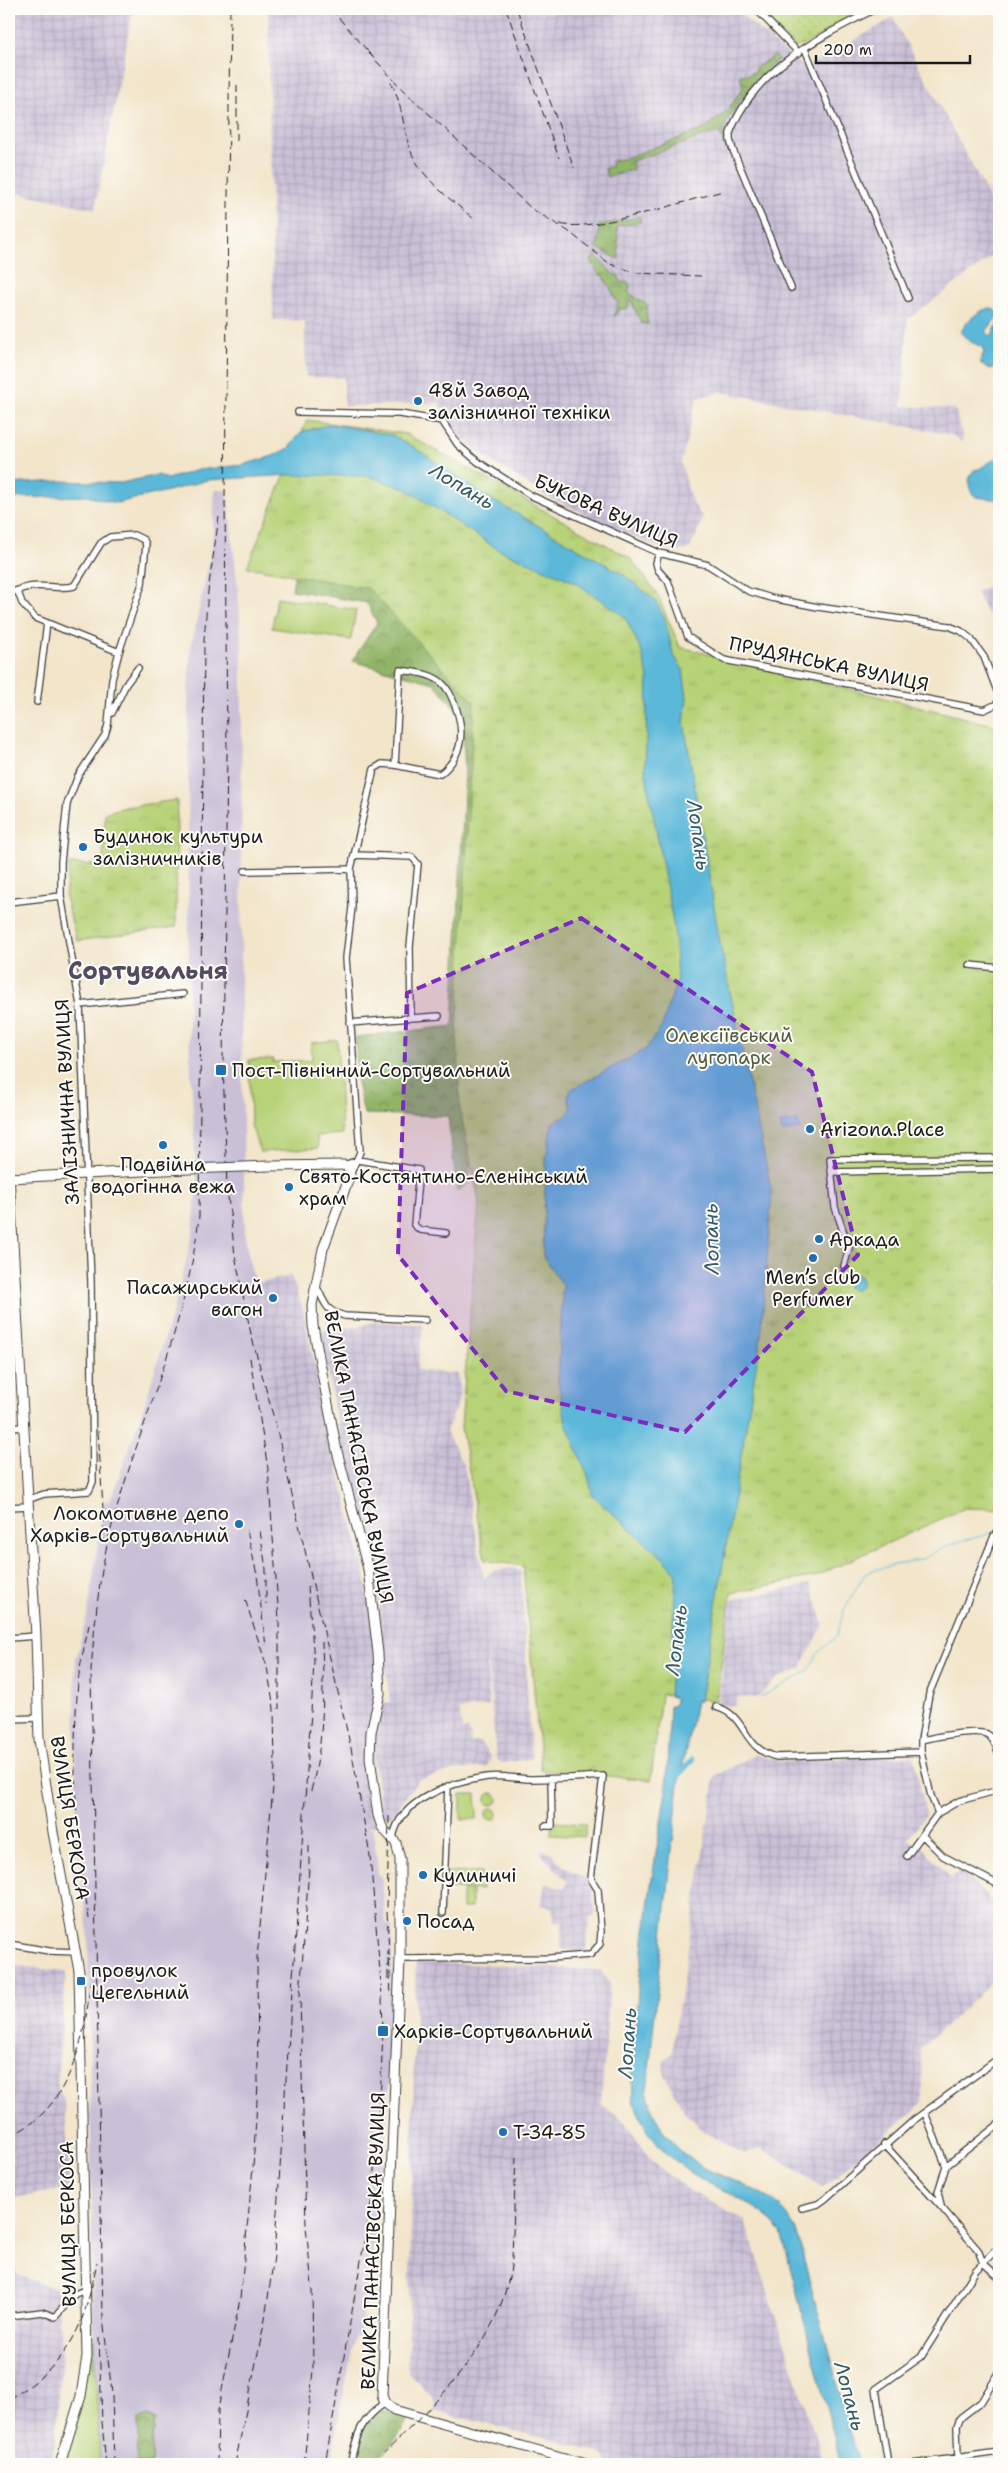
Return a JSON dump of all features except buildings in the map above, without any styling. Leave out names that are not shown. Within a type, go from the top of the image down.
[{"type":"street","points":[[756,9],[802,51],[908,298]]},
{"type":"street","points":[[792,288],[730,140],[733,127],[757,87],[766,76],[831,32],[875,9]]},
{"type":"street","name":"БУКОВА ВУЛИЦЯ","points":[[298,412],[400,414],[442,421],[458,445],[478,462],[532,496],[659,553],[708,565],[736,585],[771,598],[818,607],[948,626],[971,639],[991,672],[999,696]]},
{"type":"street","name":"ЗАЛІЗНИЧНА ВУЛИЦЯ","points":[[18,592],[29,587],[63,589],[74,586],[101,543],[110,537],[140,536],[146,545],[142,584],[118,652],[112,679],[110,718],[105,734],[78,776],[67,804],[61,862],[61,896],[80,1005],[91,1282],[93,1482],[89,1491],[44,1494],[28,1503]]},
{"type":"street","name":"ПРУДЯНСЬКА ВУЛИЦЯ","points":[[659,553],[656,563],[658,570],[668,581],[688,637],[724,660],[984,710],[999,703]]},
{"type":"street","points":[[9,592],[18,592],[22,603],[35,618],[118,652]]},
{"type":"street","points":[[37,702],[49,623]]},
{"type":"street","points":[[110,718],[126,684],[138,668]]},
{"type":"street","name":"ВЕЛИКА ПАНАСІВСЬКА ВУЛИЦЯ","points":[[395,765],[400,670],[432,676],[450,692],[459,717],[461,742],[456,755],[449,767],[440,774],[382,764],[374,769],[351,869],[352,907],[346,958],[358,1118],[358,1160],[350,1175],[323,1249],[312,1305],[313,1326],[337,1451],[368,1569],[378,1653],[380,1693],[371,1732],[370,1750],[376,1807],[382,1827],[393,1839],[400,1859],[400,1959],[382,2386],[384,2402],[394,2410],[586,2464]]},
{"type":"street","points":[[354,855],[412,857],[418,864],[410,947],[411,1018]]},
{"type":"street","points":[[245,871],[351,869]]},
{"type":"street","points":[[9,902],[61,896]]},
{"type":"street","points":[[970,965],[999,968]]},
{"type":"street","points":[[80,1005],[183,994]]},
{"type":"street","points":[[350,1023],[439,1016]]},
{"type":"street","points":[[844,1266],[849,1248],[835,1207],[830,1158],[999,1158]]},
{"type":"street","points":[[9,1178],[163,1170],[344,1165],[358,1160],[419,1170],[414,1225],[420,1230],[446,1233]]},
{"type":"street","points":[[344,1165],[348,1168],[350,1175]]},
{"type":"street","points":[[832,1172],[999,1169]]},
{"type":"street","name":"ВУЛИЦЯ БЕРКОСА","points":[[9,1174],[13,1349],[23,1427],[36,1636],[39,1718],[44,1774],[77,1952],[80,2292],[86,2374],[71,2432],[60,2464]]},
{"type":"street","name":"ВЕЛИКА ПАНАСІВСЬКА ВУЛИЦЯ","points":[[316,1286],[326,1308],[334,1313],[345,1316],[426,1320]]},
{"type":"street","points":[[9,1428],[23,1427]]},
{"type":"street","points":[[9,1507],[28,1503]]},
{"type":"street","points":[[938,1812],[931,1796],[921,1752],[921,1740],[929,1694],[994,1536],[999,1529]]},
{"type":"street","points":[[9,1638],[36,1636]]},
{"type":"street","points":[[716,1707],[726,1709],[736,1718],[755,1748],[777,1757],[921,1752]]},
{"type":"street","points":[[9,1719],[39,1718]]},
{"type":"street","points":[[921,1740],[951,1734],[986,1734],[993,1740],[999,1754]]},
{"type":"street","points":[[393,1839],[399,1821],[408,1810],[448,1786],[490,1777],[551,1779],[603,1776],[591,1879],[598,1890],[600,1932],[597,1948],[590,1955],[550,1958],[400,1959]]},
{"type":"street","points":[[545,1826],[552,1826],[551,1779]]},
{"type":"street","points":[[443,1913],[448,1786]]},
{"type":"street","points":[[907,1856],[938,1812],[959,1802],[999,1790]]},
{"type":"street","points":[[922,1836],[943,1856],[999,1885]]},
{"type":"street","points":[[9,1944],[49,1951],[77,1952]]},
{"type":"street","points":[[802,2208],[818,2204],[825,2199],[884,2144],[999,2058]]},
{"type":"street","points":[[925,2113],[946,2166]]},
{"type":"street","points":[[942,2208],[938,2192],[946,2166],[999,2124]]},
{"type":"street","points":[[884,2144],[978,2250],[984,2263],[999,2277]]},
{"type":"street","points":[[888,2464],[876,2389],[920,2357],[976,2270],[999,2246]]},
{"type":"street","points":[[9,2316],[42,2312],[55,2317],[80,2292]]},
{"type":"street","points":[[957,2461],[957,2426],[960,2418],[981,2402],[999,2373]]},
{"type":"street","points":[[350,2464],[357,2434],[369,2414],[384,2402]]},
{"type":"street","points":[[912,2464],[957,2461],[999,2452]]},
{"type":"highlighted area","points":[[581,918],[812,1072],[858,1255],[685,1432],[506,1391],[398,1255],[407,993]]},
{"type":"shaded area","points":[[9,9],[133,9],[95,209],[9,191]]},
{"type":"shaded area","points":[[268,9],[734,9],[805,68],[893,18],[988,195],[999,224],[999,255],[994,255],[908,319],[902,406],[955,409],[963,438],[961,442],[953,435],[721,392],[697,398],[681,463],[691,500],[703,518],[690,549],[676,552],[643,541],[544,495],[475,450],[450,426],[439,403],[344,406],[344,378],[306,377],[305,321],[273,320]]},
{"type":"shaded area","points":[[999,186],[999,217],[987,190]]},
{"type":"shaded area","points":[[215,490],[227,490],[238,590],[242,649],[241,1007],[245,1238],[254,1283],[247,1285],[246,1295],[349,1727],[366,1826],[372,1828],[374,1833],[378,1874],[382,1878],[386,1924],[392,1925],[393,1999],[386,2138],[360,2337],[355,2336],[330,2464],[100,2464],[94,2372],[88,1932],[77,1849],[76,1659],[88,1612],[104,1502],[110,1501],[142,1413],[178,1294],[193,1232],[197,1185],[189,1039],[188,686],[191,647],[212,549]]},
{"type":"shaded area","points":[[999,582],[999,610],[987,614],[976,592]]},
{"type":"shaded area","points":[[291,1276],[303,1310],[328,1430],[364,1570],[373,1626],[377,1681],[371,1791],[375,1826],[366,1826],[349,1727],[246,1295],[247,1285]]},
{"type":"shaded area","points":[[377,1321],[423,1325],[417,1370],[458,1374],[461,1394],[446,1432],[464,1466],[484,1579],[492,1571],[513,1568],[521,1572],[531,1759],[501,1763],[496,1758],[487,1642],[489,1706],[459,1710],[462,1730],[469,1729],[471,1742],[480,1742],[491,1758],[487,1767],[456,1770],[418,1780],[392,1816],[382,1816],[374,1757],[375,1736],[381,1704],[390,1703],[373,1558],[366,1519],[360,1519],[334,1407],[322,1330],[358,1327]]},
{"type":"shaded area","points":[[810,1584],[824,1624],[800,1669],[776,1679],[757,1698],[736,1698],[735,1706],[718,1704],[731,1600]]},
{"type":"shaded area","points":[[754,1755],[782,1761],[914,1756],[926,1815],[908,1839],[923,1848],[951,1878],[961,1871],[999,1908],[999,1980],[997,1978],[921,2048],[922,2104],[823,2187],[761,2148],[744,2154],[706,2133],[684,2111],[663,2073],[664,2062],[672,2050],[715,1776]]},
{"type":"shaded area","points":[[541,1849],[551,1853],[563,1866],[585,1878],[593,1891],[595,1914],[590,1917],[585,1953],[561,1949],[562,1923],[554,1922],[554,1914],[551,1913],[552,1908],[541,1905],[545,1884],[565,1888],[568,1882],[541,1854]]},
{"type":"shaded area","points":[[416,1962],[601,1970],[610,1984],[601,2104],[624,2121],[653,2163],[685,2188],[745,2221],[824,2464],[608,2464],[602,2454],[588,2449],[434,2411],[436,2405],[432,2397],[408,2372]]},
{"type":"shaded area","points":[[10,1965],[66,1972],[57,2088],[64,2100],[71,2188],[9,2199]]},
{"type":"shaded area","points":[[9,2248],[17,2275],[57,2289],[62,2350],[56,2439],[50,2464],[9,2464]]},
{"type":"green space","points":[[751,9],[862,9],[804,45],[795,47]]},
{"type":"green space","points":[[775,55],[778,60],[744,95],[729,117],[724,127],[725,147],[720,134],[716,132],[632,161],[633,170],[607,177],[605,168],[612,167],[611,161],[626,158],[709,127],[710,123],[729,108],[743,88],[740,75],[748,75],[755,71],[755,68]]},
{"type":"green space","points":[[640,217],[641,222],[617,226],[619,259],[597,248],[600,225]]},
{"type":"green space","points":[[595,255],[614,275],[617,274],[622,283],[628,282],[630,287],[628,292],[648,306],[646,314],[648,324],[641,323],[631,300],[629,301],[628,308],[620,309],[614,317],[618,303],[603,275],[599,275],[591,260]]},
{"type":"green space","name":"Олексіївський лугопарк","points":[[307,420],[406,434],[630,558],[656,592],[680,647],[997,726],[999,729],[999,1509],[965,1508],[816,1576],[731,1593],[716,1701],[661,1694],[651,1780],[541,1770],[523,1566],[485,1560],[461,1427],[479,1201],[460,1110],[457,1033],[474,702],[368,588],[247,567]]},
{"type":"green space","points":[[299,544],[550,647],[474,1107],[469,1182],[457,1192],[448,1116],[364,1114],[357,1083],[356,1037],[453,1026],[465,772],[462,716],[434,683],[352,661],[377,623],[367,603],[292,590]]},
{"type":"green space","points":[[277,597],[356,610],[351,640],[272,628]]},
{"type":"green space","points":[[177,800],[176,927],[77,941],[65,897],[69,864],[103,865],[105,813],[125,807]]},
{"type":"green space","points":[[337,1040],[342,1134],[317,1136],[318,1148],[260,1152],[251,1125],[249,1060],[273,1059],[273,1062],[312,1060],[311,1043]]},
{"type":"green space","points":[[490,1793],[494,1793],[498,1799],[494,1805],[490,1805],[486,1801],[486,1797]]},
{"type":"green space","points":[[461,1794],[476,1794],[477,1819],[461,1819]]},
{"type":"green space","points":[[490,1808],[494,1808],[498,1814],[494,1820],[490,1820],[486,1816],[486,1812]]},
{"type":"green space","points":[[552,1822],[585,1824],[585,1837],[551,1835]]},
{"type":"green space","points":[[447,1872],[482,1873],[482,1890],[447,1889]]},
{"type":"green space","points":[[462,1891],[472,1891],[472,1908],[462,1908]]},
{"type":"green space","points":[[94,2339],[100,2464],[61,2464],[76,2413],[87,2340]]},
{"type":"green space","points":[[380,2411],[410,2417],[392,2445],[371,2464],[353,2464],[364,2427]]},
{"type":"green space","points":[[148,2416],[155,2420],[151,2464],[136,2464],[139,2420]]},
{"type":"water","points":[[992,308],[998,316],[987,330],[987,334],[991,337],[998,323],[999,366],[990,369],[981,364],[984,352],[982,347],[969,341],[961,333],[974,316],[983,310]]},
{"type":"water","name":"Лопань","points":[[331,424],[392,435],[415,448],[486,496],[623,574],[655,600],[665,619],[673,654],[683,670],[687,698],[684,722],[720,943],[772,1193],[761,1337],[700,1701],[696,1701],[679,1783],[647,2090],[656,2118],[672,2142],[682,2152],[693,2161],[719,2175],[769,2198],[783,2210],[796,2230],[859,2464],[841,2464],[781,2232],[763,2213],[731,2193],[709,2184],[687,2170],[666,2153],[647,2131],[633,2101],[632,2074],[638,1990],[650,1891],[666,1790],[670,1706],[674,1706],[675,1698],[669,1696],[676,1573],[665,1560],[593,1496],[588,1476],[566,1423],[558,1381],[563,1285],[543,1256],[546,1158],[552,1123],[566,1116],[571,1109],[568,1097],[570,1090],[646,1049],[662,1026],[677,980],[674,928],[645,769],[648,677],[641,650],[625,617],[575,582],[499,550],[406,489],[368,476],[291,475],[207,480],[117,503],[86,496],[9,498],[9,484],[60,481],[121,483],[158,475],[167,479],[198,470],[243,465],[273,456],[289,448],[301,432]]},
{"type":"water","points":[[999,456],[999,500],[976,497],[971,491],[969,484],[972,473]]},
{"type":"water","points":[[798,1121],[800,1129],[782,1132],[780,1123]]},
{"type":"water","points":[[851,1274],[857,1274],[862,1279],[860,1288],[851,1290],[846,1285],[846,1279]]},
{"type":"waterway","points":[[49,622],[51,615]]},
{"type":"waterway","points":[[761,1697],[808,1671],[817,1654],[837,1636],[844,1610],[864,1575],[873,1570],[922,1559],[952,1544],[992,1533]]},
{"type":"waterway","points":[[677,1777],[692,1760]]},
{"type":"waterway","points":[[76,2273],[77,2290]]},
{"type":"waterway","points":[[78,2294],[78,2301]]},
{"type":"railway","points":[[230,9],[225,497],[227,754],[223,1062],[227,1188],[235,1255],[251,1334],[276,1426],[351,1748],[370,1856],[382,1995],[383,2031],[380,2104],[371,2204],[325,2464]]},
{"type":"railway","points":[[331,9],[373,57]]},
{"type":"railway","points":[[506,9],[559,158]]},
{"type":"railway","points":[[517,9],[574,168]]},
{"type":"railway","points":[[368,52],[404,91],[532,209],[568,231],[610,264],[637,273],[701,276]]},
{"type":"railway","points":[[237,81],[237,141]]},
{"type":"railway","points":[[391,82],[398,98],[410,149],[415,160],[429,179],[475,220]]},
{"type":"railway","points":[[560,224],[574,226],[616,220],[723,191]]},
{"type":"railway","points":[[114,2464],[112,2393],[103,2318],[91,1671],[98,1596],[108,1540],[185,1294],[199,1216],[204,640],[208,591],[219,517]]},
{"type":"railway","points":[[250,1358],[268,1469],[279,1620],[279,1709]]},
{"type":"railway","points":[[98,1431],[104,1523],[103,1541]]},
{"type":"railway","points":[[247,1530],[257,1575],[266,1646]]},
{"type":"railway","points":[[260,1531],[266,1569],[266,1604]]},
{"type":"railway","points":[[235,2464],[265,2319],[274,2256],[314,1661],[308,1587]]},
{"type":"railway","points":[[217,2464],[218,2410],[240,2299],[253,2168],[258,2084],[257,1958],[275,1766],[274,1708],[267,1667],[244,1596]]},
{"type":"railway","points":[[89,1625],[78,1687],[75,1779],[78,1835],[89,1918]]},
{"type":"railway","points":[[311,1791],[321,1736],[322,1642]]},
{"type":"railway","points":[[389,1816],[387,1911],[391,1996]]},
{"type":"railway","points":[[304,2464],[313,2370],[312,2287],[306,2226],[300,1996],[309,1867],[309,1841]]},
{"type":"railway","points":[[388,1951],[388,1979]]},
{"type":"railway","points":[[9,2136],[29,2125],[46,2111],[70,2073],[84,2028],[90,1983]]},
{"type":"railway","points":[[373,2464],[416,2422],[458,2376],[492,2325],[504,2297],[512,2263],[516,2157]]},
{"type":"railway","points":[[9,2399],[46,2373],[71,2343],[86,2306],[97,2262]]},
{"type":"railway","points":[[99,2337],[102,2422],[106,2464]]},
{"type":"place","name":"48й Завод залізничної техніки","points":[[418,401]]},
{"type":"place","name":"Будинок культури залізничників","points":[[83,847]]},
{"type":"place","name":"Пост-Північний-Сортувальний","points":[[221,1070]]},
{"type":"place","name":"Arizona.Place","points":[[810,1129]]},
{"type":"place","name":"Подвійна водогінна вежа","points":[[163,1145]]},
{"type":"place","name":"Свято-Костянтино-Єленінський храм","points":[[289,1187]]},
{"type":"place","name":"Аркада","points":[[819,1239]]},
{"type":"place","name":"Men’s club Perfumer","points":[[813,1258]]},
{"type":"place","name":"Пасажирський вагон","points":[[273,1298]]},
{"type":"place","name":"Локомотивне депо Харків-Сортувальний","points":[[239,1524]]},
{"type":"place","name":"Кулиничі","points":[[423,1875]]},
{"type":"place","name":"Посад","points":[[407,1921]]},
{"type":"place","name":"провулок Цегельний","points":[[81,1981]]},
{"type":"place","name":"Харків-Сортувальний","points":[[383,2031]]},
{"type":"place","name":"Т-34-85","points":[[503,2132]]},
{"type":"district","name":"Сортувальня","points":[[148,971]]}]
